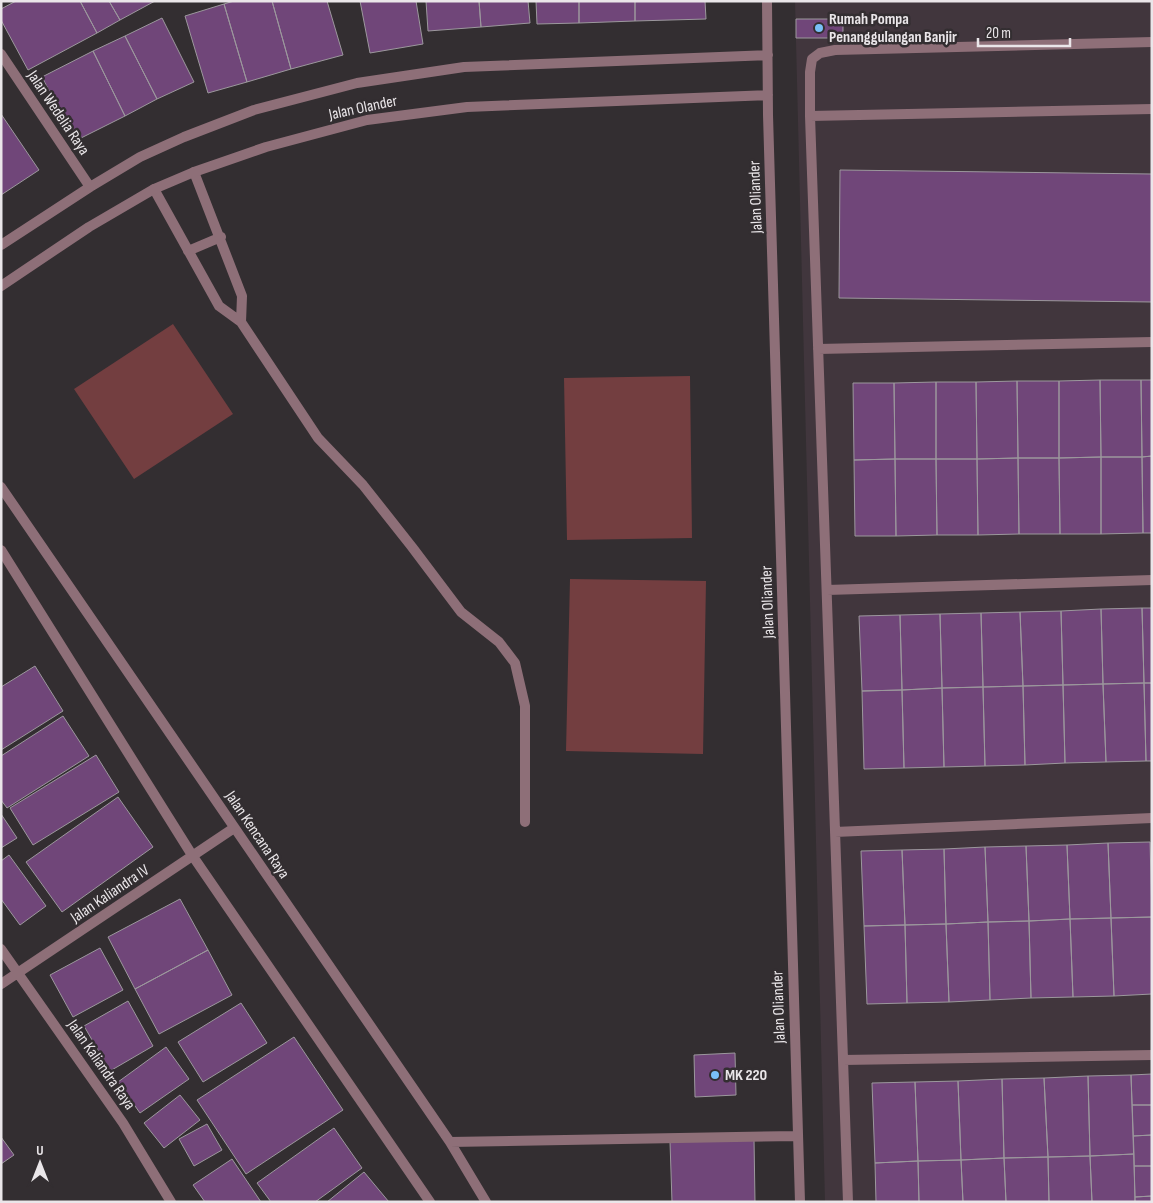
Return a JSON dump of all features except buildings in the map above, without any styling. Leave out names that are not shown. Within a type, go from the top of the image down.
[{"type":"street","name":"Jalan Oliander","points":[[768,1],[768,95],[800,1202]]},
{"type":"street","points":[[848,1202],[810,116],[810,72],[812,59],[820,54],[835,50],[1152,42]]},
{"type":"street","name":"Jalan Wedelia Raya","points":[[1,54],[90,187]]},
{"type":"street","name":"Jalan Olander","points":[[1,245],[140,157],[184,137],[254,110],[357,83],[464,67],[768,54]]},
{"type":"street","name":"Jalan Olander","points":[[1,286],[89,227],[154,189],[194,172],[266,148],[376,119],[467,107],[768,95]]},
{"type":"street","points":[[810,116],[1152,109]]},
{"type":"street","points":[[194,172],[221,237],[242,296],[241,322]]},
{"type":"street","points":[[154,189],[219,306],[241,322],[318,438],[363,485],[461,612],[500,642],[515,663],[524,706],[524,822]]},
{"type":"street","points":[[188,251],[221,237]]},
{"type":"street","points":[[818,349],[1152,342]]},
{"type":"street","name":"Jalan Kencana Raya","points":[[1,487],[450,1142],[486,1202]]},
{"type":"street","points":[[1,550],[192,855],[430,1202]]},
{"type":"street","points":[[827,590],[1152,580]]},
{"type":"street","points":[[835,832],[1152,818]]},
{"type":"street","name":"Jalan Kaliandra IV","points":[[1,984],[234,828]]},
{"type":"street","name":"Jalan Kaliandra Raya","points":[[1,949],[123,1123],[171,1202]]},
{"type":"street","points":[[842,1060],[1152,1055]]},
{"type":"street","points":[[450,1142],[798,1136]]},
{"type":"shaded area","points":[[795,1],[1152,1],[1152,1202],[825,1202]]},
{"type":"shaded area","points":[[173,324],[233,414],[134,479],[74,389]]},
{"type":"shaded area","points":[[690,376],[692,538],[567,540],[564,378]]},
{"type":"shaded area","points":[[570,579],[706,581],[703,754],[566,751]]},
{"type":"place","name":"Rumah Pompa Penanggulangan Banjir","points":[[819,28]]},
{"type":"place","name":"MK 220","points":[[715,1075]]}]
